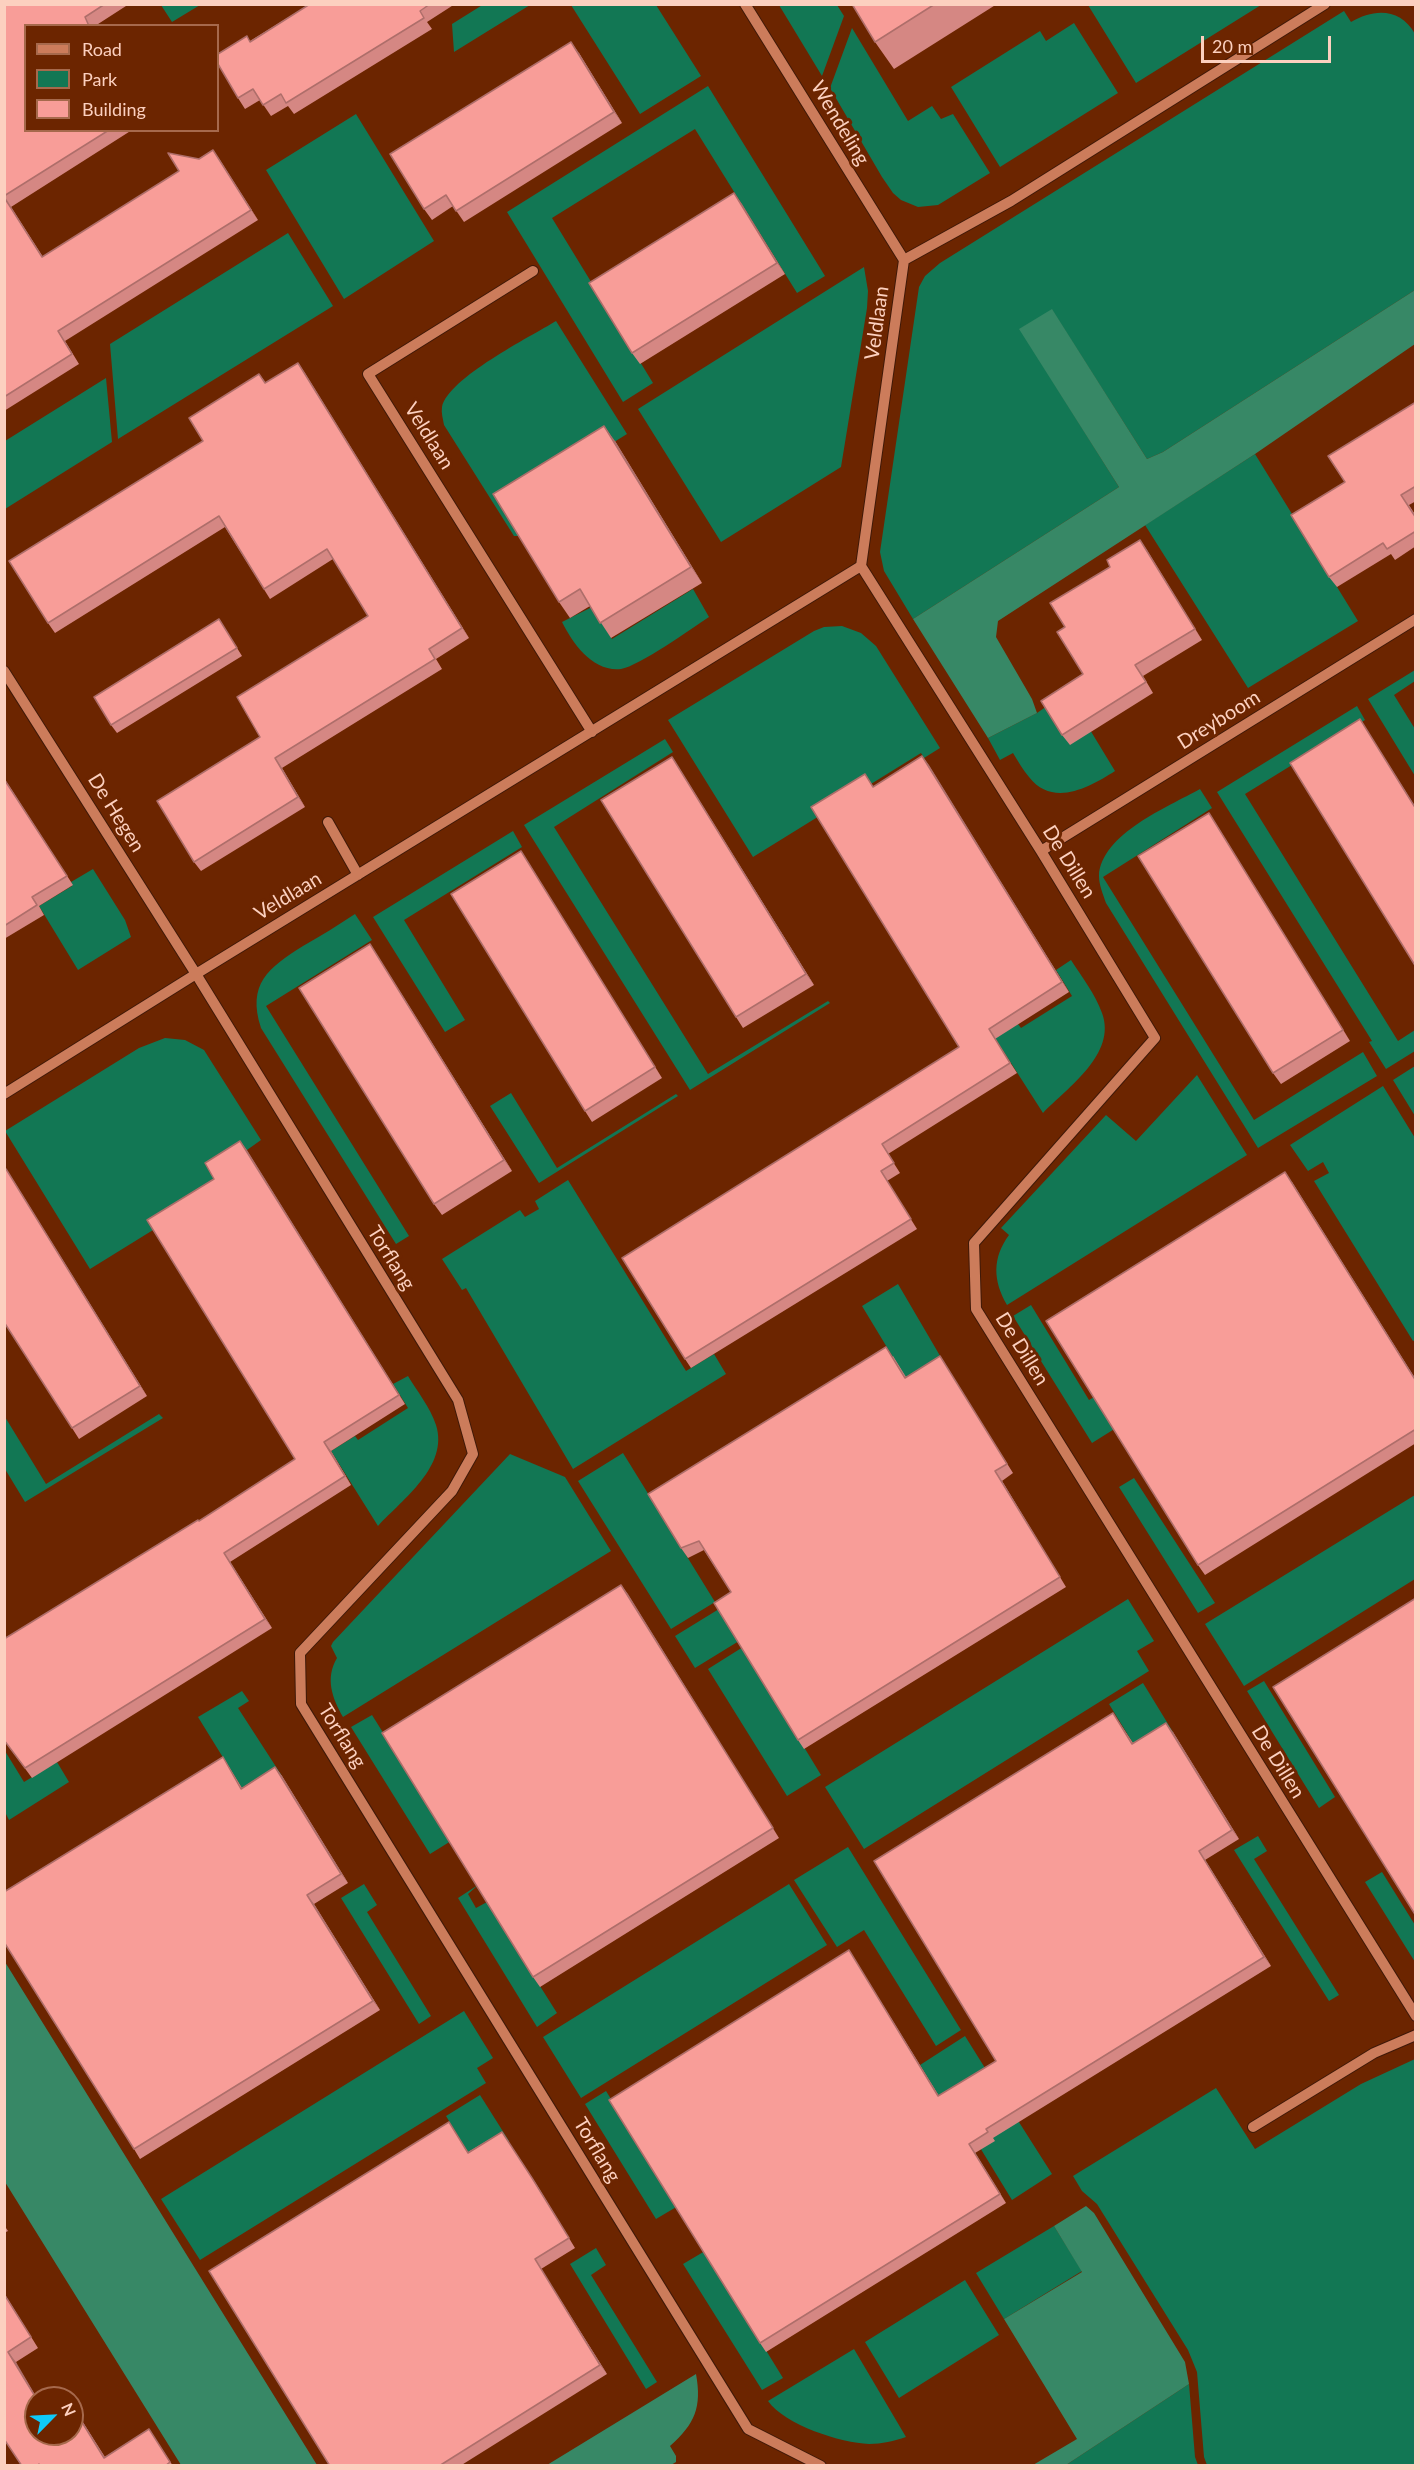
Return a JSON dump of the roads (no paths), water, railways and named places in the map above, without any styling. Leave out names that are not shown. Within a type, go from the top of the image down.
[{"type":"street","name":"Wendeling","points":[[745,4],[904,260]]},
{"type":"street","points":[[904,260],[1011,201],[1325,4]]},
{"type":"street","name":"Veldlaan","points":[[4,1095],[196,974],[861,566],[904,260]]},
{"type":"street","name":"Veldlaan","points":[[533,271],[368,374],[592,732]]},
{"type":"street","name":"De Dillen","points":[[861,566],[1041,851],[1155,1038],[974,1243],[976,1309],[1416,2016]]},
{"type":"street","name":"Dreyboom","points":[[1041,851],[1416,619]]},
{"type":"street","name":"De Hegen","points":[[4,671],[196,974]]},
{"type":"street","points":[[328,822],[358,875]]},
{"type":"street","name":"Torflang","points":[[196,974],[458,1400],[473,1455],[452,1491],[300,1653],[301,1704],[748,2429],[821,2466]]},
{"type":"street","points":[[1253,2127],[1374,2053],[1416,2035]]}]
